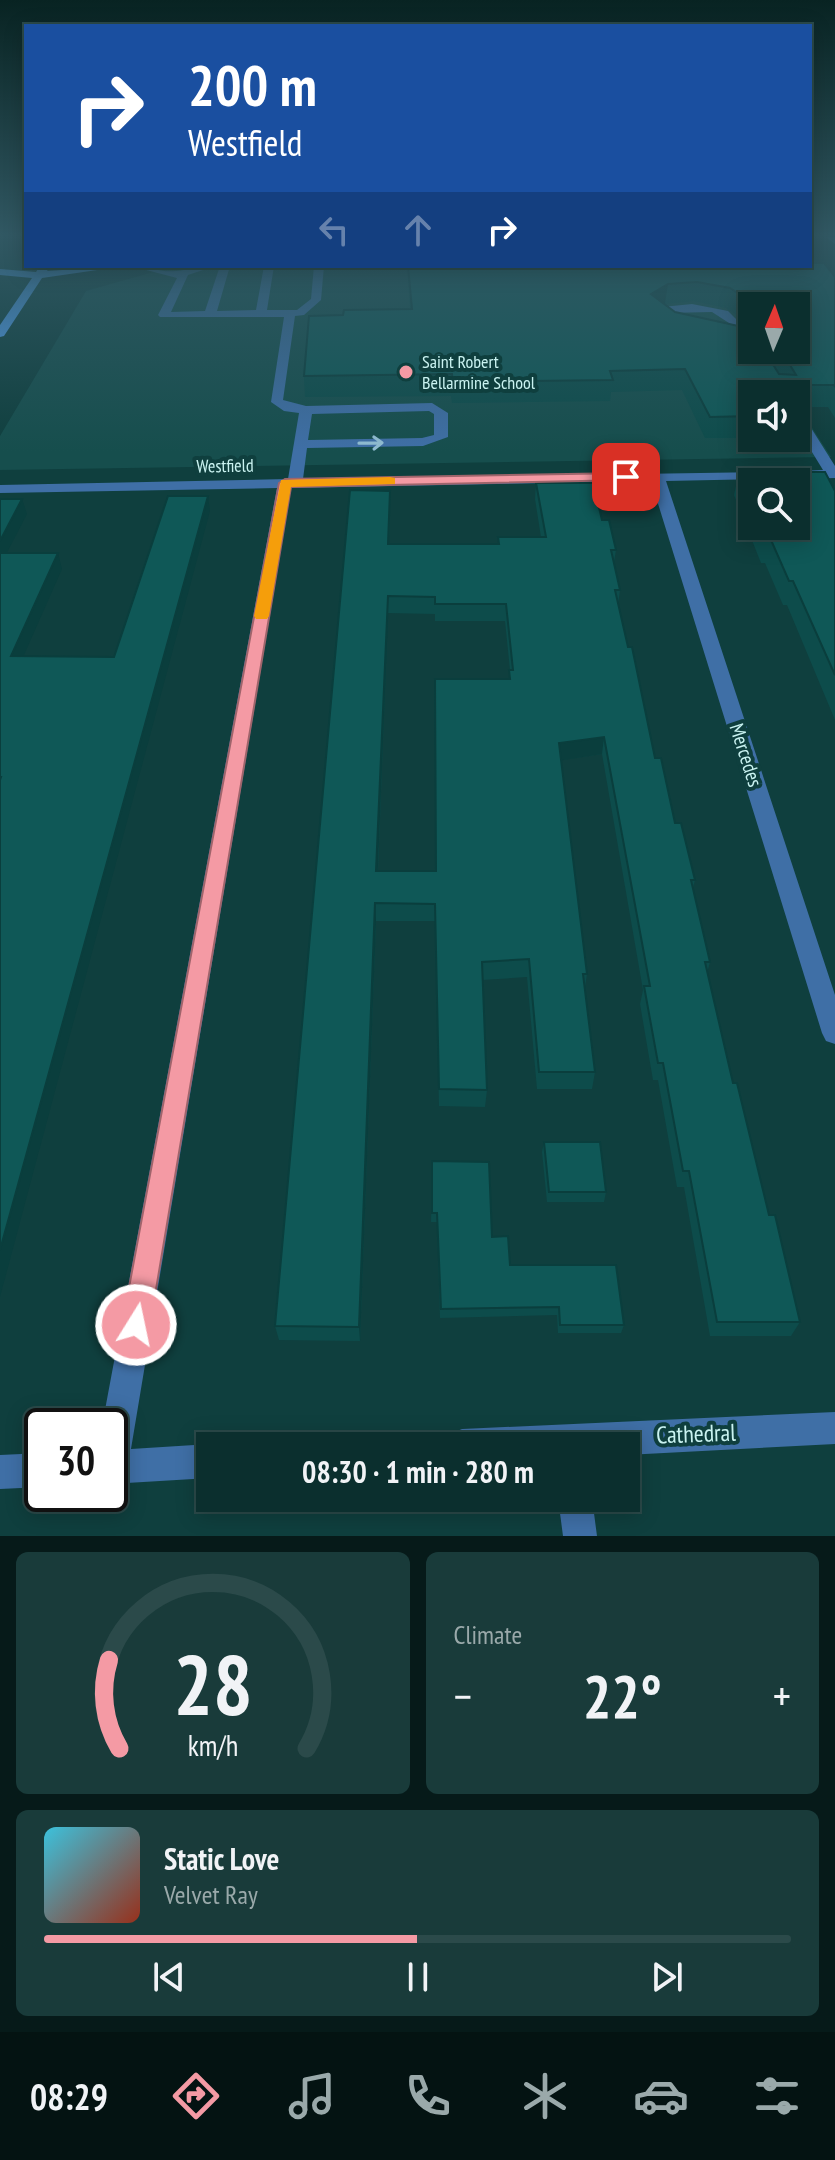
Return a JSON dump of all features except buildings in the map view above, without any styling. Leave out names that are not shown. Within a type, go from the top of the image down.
[{"type":"main road","points":[[0,334],[17,309]]},
{"type":"street","points":[[167,309],[164,315],[300,313],[305,309]]},
{"type":"street","points":[[210,314],[212,309]]},
{"type":"street","points":[[261,314],[262,309]]},
{"type":"street","points":[[677,327],[657,313],[687,309]]},
{"type":"street","points":[[717,309],[738,322]]},
{"type":"street","points":[[290,313],[277,402],[289,408],[306,410],[432,407],[441,413],[441,437],[423,442],[300,444]]},
{"type":"street","points":[[121,1408],[290,483],[306,410]]},
{"type":"street","points":[[810,437],[834,474]]},
{"type":"street","name":"Westfield","points":[[0,489],[834,474]]},
{"type":"street","name":"Mercedes","points":[[657,477],[835,1033]]},
{"type":"street","name":"Cathedral","points":[[640,1439],[835,1428]]},
{"type":"street","points":[[128,1466],[196,1462]]},
{"type":"street","points":[[0,1472],[24,1471]]},
{"type":"street","points":[[577,1512],[580,1536]]},
{"type":"shaded area","name":"Saint Robert Bellarmine School","points":[[76,309],[733,309],[738,316],[738,364],[770,364],[781,380],[738,380],[738,452],[810,452],[810,425],[831,457],[0,470],[0,436]]},
{"type":"slow traffic","points":[[262,616],[285,483],[390,481]]},
{"type":"place","name":"Saint Robert Bellarmine School","points":[[406,372]]},
{"type":"route","points":[[136,1325],[285,483],[626,477]]}]
